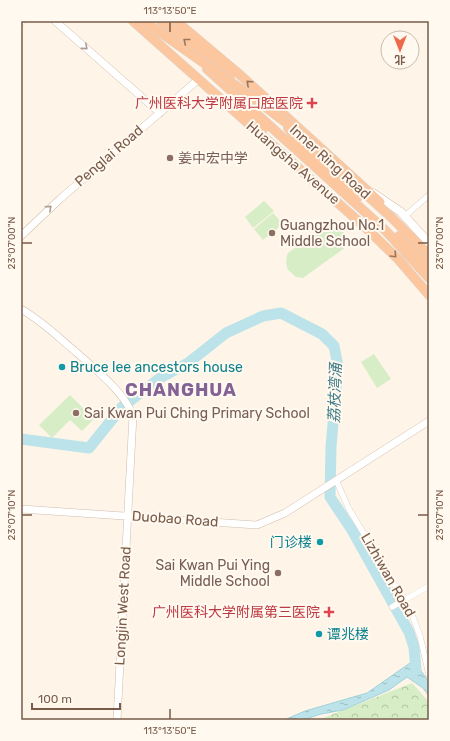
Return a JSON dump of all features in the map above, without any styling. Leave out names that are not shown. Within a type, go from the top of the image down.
[{"type":"highway","name":"Huangsha Avenue","points":[[133,21],[173,55],[386,247],[429,295]]},
{"type":"highway","name":"Inner Ring Road","points":[[144,21],[248,94],[290,126],[392,218],[429,255]]},
{"type":"highway","name":"Inner Ring Road","points":[[150,21],[219,79],[312,164],[357,200],[429,278]]},
{"type":"highway","points":[[161,21],[227,74],[288,128],[425,243]]},
{"type":"highway","name":"Huangsha Avenue","points":[[176,21],[368,190],[425,243],[429,255]]},
{"type":"highway","points":[[200,41],[227,74]]},
{"type":"highway","points":[[173,55],[218,88],[271,133],[312,164]]},
{"type":"highway","points":[[288,128],[300,143],[357,200],[396,233],[429,268]]},
{"type":"main road","points":[[368,190],[388,202],[405,216],[425,243]]},
{"type":"street","points":[[55,21],[160,113]]},
{"type":"street","name":"Penglai Road","points":[[21,236],[60,198],[199,79]]},
{"type":"street","points":[[405,216],[429,195]]},
{"type":"street","name":"Longjin West Road","points":[[21,309],[40,320],[104,378],[127,403],[134,420],[117,720]]},
{"type":"street","points":[[336,480],[429,421]]},
{"type":"street","name":"Duobao Road","points":[[21,509],[257,525],[278,517],[336,480]]},
{"type":"street","name":"Lizhiwan Road","points":[[336,480],[349,509],[415,621],[429,675]]},
{"type":"street","points":[[392,607],[429,586]]},
{"type":"street","points":[[422,644],[429,640]]},
{"type":"green space","points":[[264,201],[274,211],[253,228],[245,217]]},
{"type":"green space","points":[[273,213],[283,224],[263,240],[254,229]]},
{"type":"green space","points":[[328,226],[337,227],[343,231],[346,238],[346,247],[303,278],[296,277],[288,270],[286,263],[287,255],[289,252]]},
{"type":"green space","points":[[374,354],[391,379],[377,388],[361,362]]},
{"type":"green space","points":[[70,395],[94,419],[82,431],[70,420],[52,438],[39,425]]},
{"type":"green space","points":[[412,683],[429,702],[429,720],[318,720]]},
{"type":"water","points":[[410,663],[419,664],[419,668],[429,682],[429,696],[423,688],[407,677],[389,690],[343,710],[321,714],[303,720],[284,720],[305,711],[367,693]]},
{"type":"waterway","name":"荔枝湾涌","points":[[21,439],[89,448],[122,407],[160,378],[188,363],[226,333],[263,316],[281,313],[322,334],[334,346],[338,366],[331,447],[330,497],[352,530],[409,632],[414,647],[416,670]]},
{"type":"place","name":"广州医科大学附属口腔医院","points":[[312,103]]},
{"type":"place","name":"姜中宏中学","points":[[170,158]]},
{"type":"place","name":"Guangzhou No.1 Middle School","points":[[272,233]]},
{"type":"place","name":"Bruce lee ancestors house","points":[[62,367]]},
{"type":"place","name":"Sai Kwan Pui Ching Primary School","points":[[76,413]]},
{"type":"place","name":"门诊楼","points":[[320,542]]},
{"type":"place","name":"Sai Kwan Pui Ying Middle School","points":[[278,573]]},
{"type":"place","name":"广州医科大学附属第三医院","points":[[329,612]]},
{"type":"place","name":"谭兆楼","points":[[319,634]]},
{"type":"district","name":"CHANGHUA","points":[[181,390]]}]
